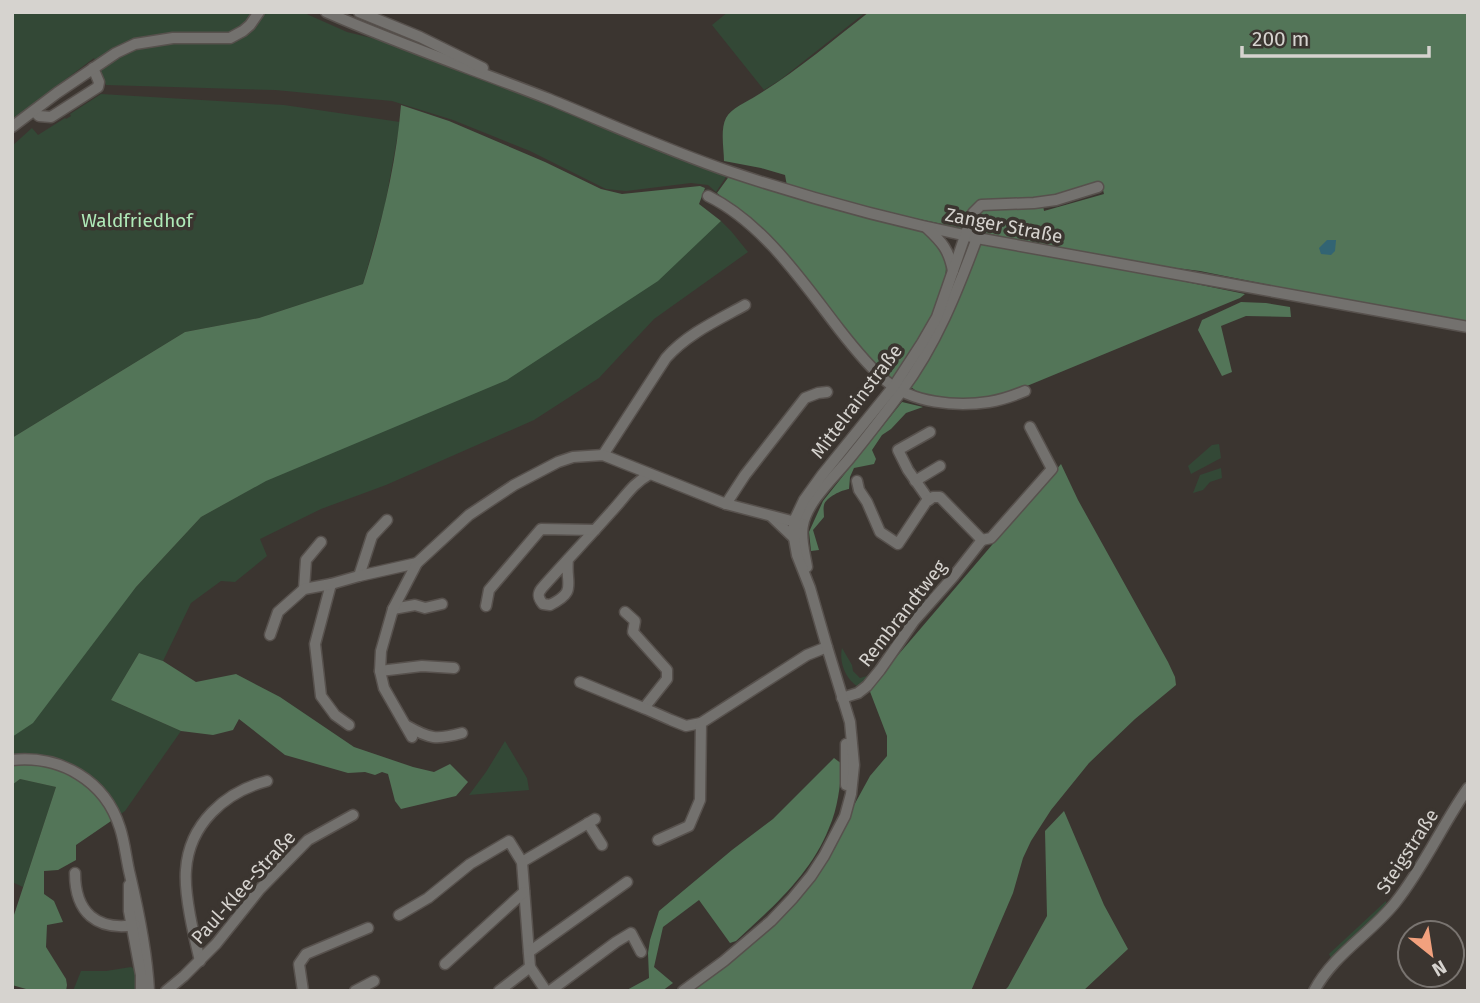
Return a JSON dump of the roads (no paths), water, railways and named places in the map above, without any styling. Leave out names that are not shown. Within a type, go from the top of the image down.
[{"type":"street","name":"Zanger Straße","points":[[326,12],[648,141],[730,172],[827,202],[965,236],[1468,327]]},
{"type":"street","name":"Zanger Straße","points":[[359,12],[420,37],[550,100]]},
{"type":"street","points":[[12,127],[93,68],[135,44],[173,38],[230,38],[250,25],[257,13]]},
{"type":"street","points":[[34,111],[39,116],[51,117],[97,87],[99,82],[93,68]]},
{"type":"street","name":"Mittelrainstraße","points":[[798,523],[898,389],[937,317],[973,213],[981,205],[1056,200],[1098,187]]},
{"type":"street","points":[[708,196],[736,212],[786,261],[859,354],[887,382],[898,389],[924,399],[969,403],[1005,399],[1025,391]]},
{"type":"street","points":[[927,228],[945,247],[953,271]]},
{"type":"street","name":"Mittelrainstraße","points":[[683,991],[771,921],[811,876],[845,816],[854,765],[850,722],[794,538],[804,500],[822,475],[926,355],[959,287],[977,238]]},
{"type":"street","points":[[603,455],[675,348],[746,304]]},
{"type":"street","points":[[726,505],[745,475],[805,398],[827,392]]},
{"type":"street","name":"Rembrandtweg","points":[[842,698],[858,693],[867,686],[914,621],[982,540],[991,538],[1052,469],[1030,427]]},
{"type":"street","points":[[929,500],[898,450],[930,432]]},
{"type":"street","points":[[412,737],[384,688],[380,671],[381,651],[393,609],[417,563],[470,515],[506,489],[558,462],[573,457],[603,455],[726,505],[798,523]]},
{"type":"street","points":[[915,481],[940,466]]},
{"type":"street","points":[[568,559],[567,594],[550,605],[543,604],[538,592],[635,483],[650,474]]},
{"type":"street","points":[[857,481],[859,491],[867,502],[880,532],[898,544],[926,502],[933,497],[940,497],[982,540]]},
{"type":"street","points":[[775,518],[804,500]]},
{"type":"street","points":[[775,518],[794,538]]},
{"type":"street","points":[[359,576],[372,536],[387,520]]},
{"type":"street","name":"Mittelrainstraße","points":[[798,523],[810,588]]},
{"type":"street","points":[[486,606],[489,590],[541,529],[595,530]]},
{"type":"street","points":[[304,589],[306,560],[321,542]]},
{"type":"street","points":[[270,635],[278,612],[304,589],[417,563]]},
{"type":"street","points":[[331,584],[314,644],[321,696],[335,715],[349,725]]},
{"type":"street","points":[[393,609],[415,605],[425,608],[442,604]]},
{"type":"street","points":[[625,612],[635,621],[633,632],[667,670],[667,679],[644,708]]},
{"type":"street","points":[[580,682],[686,726],[701,723],[807,655],[827,648]]},
{"type":"street","points":[[380,671],[422,666],[454,668]]},
{"type":"street","points":[[658,840],[689,826],[700,800],[701,723]]},
{"type":"street","points":[[407,726],[426,737],[442,738],[462,733]]},
{"type":"street","points":[[12,760],[38,759],[71,769],[92,784],[108,802],[120,826],[130,874],[129,911],[146,960],[149,991]]},
{"type":"street","points":[[200,961],[189,906],[186,871],[194,836],[206,817],[220,805],[250,786],[267,780]]},
{"type":"street","name":"Steigstraße","points":[[1314,991],[1328,968],[1394,905],[1417,874],[1468,788]]},
{"type":"street","name":"Paul-Klee-Straße","points":[[166,991],[216,944],[260,889],[308,840],[353,815]]},
{"type":"street","points":[[522,863],[592,821],[602,845]]},
{"type":"street","points":[[400,915],[428,898],[470,864],[509,841],[522,863],[530,967],[548,991],[631,933],[641,952]]},
{"type":"street","points":[[75,873],[77,896],[88,915],[103,925],[115,928],[136,925]]},
{"type":"street","points":[[529,952],[627,882]]},
{"type":"street","points":[[444,964],[524,892]]},
{"type":"street","points":[[136,925],[141,991]]},
{"type":"street","points":[[300,989],[299,964],[306,954],[369,928]]},
{"type":"street","points":[[499,991],[530,967]]},
{"type":"street","points":[[355,991],[374,981]]},
{"type":"water","points":[[1327,240],[1336,240],[1335,251],[1331,255],[1321,254],[1319,248]]},
{"type":"park label","name":"Waldfriedhof","points":[[137,220]]}]
